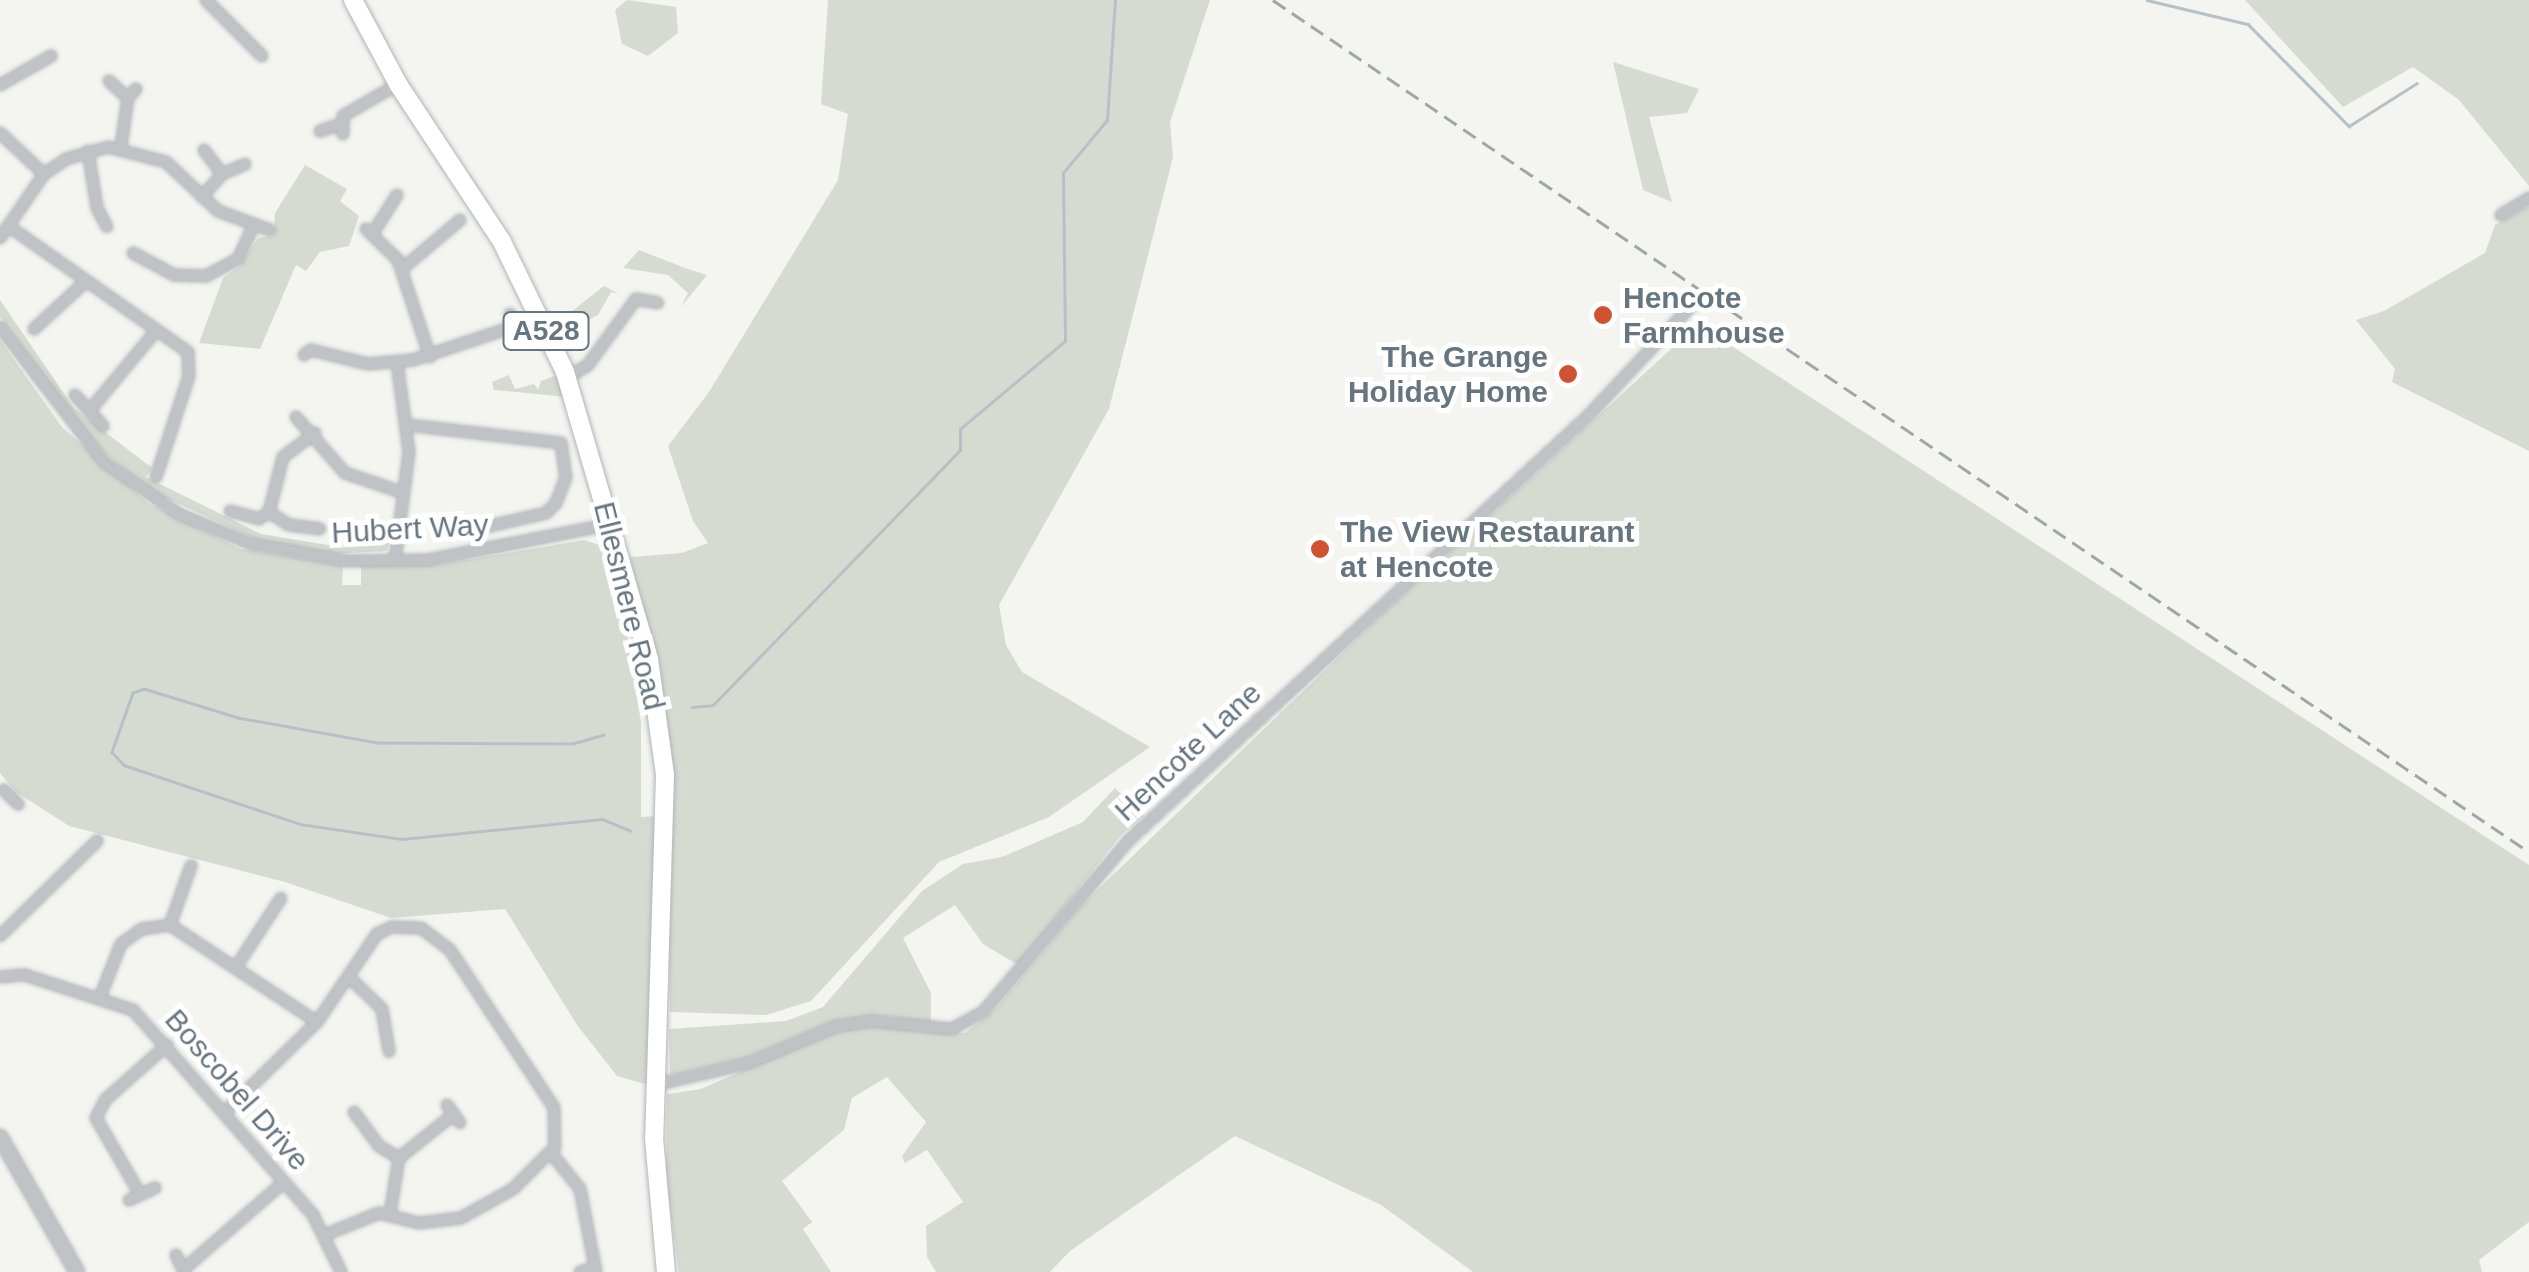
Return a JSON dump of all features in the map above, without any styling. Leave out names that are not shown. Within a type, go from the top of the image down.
[{"type":"main road","name":"Ellesmere Road","points":[[353,0],[398,84],[502,242],[567,378],[649,659],[664,775],[655,1085],[666,1272]]},
{"type":"street","points":[[206,0],[235,23],[262,56]]},
{"type":"street","points":[[0,86],[51,56]]},
{"type":"street","points":[[109,81],[132,94],[121,146]]},
{"type":"street","points":[[320,131],[341,130],[398,84]]},
{"type":"street","points":[[0,133],[44,174]]},
{"type":"street","points":[[0,238],[44,174],[88,151],[121,146],[166,162],[202,197],[254,227],[270,230]]},
{"type":"street","points":[[204,150],[222,174]]},
{"type":"street","points":[[88,151],[94,219],[107,228]]},
{"type":"street","points":[[202,197],[222,174],[245,164]]},
{"type":"street","points":[[397,195],[370,231],[402,269],[430,357]]},
{"type":"street","points":[[2501,215],[2529,198]]},
{"type":"street","points":[[402,269],[461,225]]},
{"type":"street","points":[[10,227],[154,333],[180,343],[191,362],[173,438],[156,477]]},
{"type":"street","points":[[133,269],[137,255],[174,275],[214,275],[238,259],[254,227]]},
{"type":"street","points":[[34,329],[84,283]]},
{"type":"street","points":[[625,289],[636,299],[658,303]]},
{"type":"street","points":[[567,378],[588,364],[636,299]]},
{"type":"street","name":"Hencote Lane","points":[[655,1085],[749,1062],[837,1026],[871,1021],[952,1029],[984,1011],[1128,841],[1588,416],[1668,339],[1690,307]]},
{"type":"street","points":[[304,355],[311,350],[348,362],[398,362],[430,357],[518,330],[510,314]]},
{"type":"street","name":"Hubert Way","points":[[0,327],[79,435],[156,501],[251,544],[320,558],[395,560],[496,551],[611,524]]},
{"type":"street","points":[[91,409],[154,333]]},
{"type":"street","points":[[395,560],[408,425],[398,362]]},
{"type":"street","points":[[74,395],[103,426]]},
{"type":"street","points":[[296,417],[315,434],[345,473],[404,492]]},
{"type":"street","points":[[408,425],[561,443]]},
{"type":"street","points":[[490,526],[535,516],[556,503],[566,477],[559,428]]},
{"type":"street","points":[[230,511],[259,519],[269,512],[283,457],[315,434]]},
{"type":"street","points":[[269,512],[289,525],[320,529]]},
{"type":"street","points":[[0,806],[11,797]]},
{"type":"street","points":[[0,936],[88,843]]},
{"type":"street","points":[[170,925],[185,873]]},
{"type":"street","points":[[236,967],[281,898]]},
{"type":"street","points":[[100,998],[126,938],[170,925],[317,1022]]},
{"type":"street","points":[[225,1112],[317,1022],[377,934],[392,926],[421,928],[438,938],[554,1108],[558,1124],[552,1154],[513,1189],[461,1218],[420,1223],[390,1214],[364,1215],[324,1234]]},
{"type":"street","name":"Boscobel Drive","points":[[0,978],[26,975],[133,1010],[284,1182],[324,1234],[342,1272]]},
{"type":"street","points":[[349,977],[382,1010],[390,1035],[389,1050]]},
{"type":"street","points":[[390,1035],[403,1033]]},
{"type":"street","points":[[155,1188],[135,1197],[96,1118],[106,1100],[167,1045]]},
{"type":"street","points":[[390,1214],[398,1158],[454,1114]]},
{"type":"street","points":[[355,1120],[378,1146],[398,1158]]},
{"type":"street","points":[[0,1137],[76,1272]]},
{"type":"street","points":[[552,1154],[580,1189],[595,1270],[580,1272]]},
{"type":"street","points":[[176,1255],[184,1271],[284,1182]]},
{"type":"shaded area","points":[[627,0],[676,7],[678,33],[648,56],[622,44],[615,10]]},
{"type":"shaded area","points":[[828,0],[1210,0],[1170,122],[1173,157],[1109,409],[999,605],[1006,645],[1022,672],[1150,747],[1049,817],[939,862],[811,1001],[766,1015],[670,1012],[665,702],[630,557],[682,553],[708,543],[693,521],[668,446],[709,392],[838,180],[848,114],[821,104]]},
{"type":"shaded area","points":[[2245,0],[2529,0],[2529,186],[2459,100],[2413,67],[2343,107]]},
{"type":"shaded area","points":[[1613,62],[1699,89],[1687,113],[1649,117],[1672,202],[1643,190]]},
{"type":"shaded area","points":[[305,165],[347,189],[340,201],[359,216],[349,246],[320,252],[306,271],[296,265],[260,349],[199,343],[223,278],[240,266],[258,238],[274,235],[275,213]]},
{"type":"shaded area","points":[[2529,206],[2529,451],[2392,382],[2395,369],[2356,320],[2384,311],[2485,253],[2495,225]]},
{"type":"shaded area","points":[[639,250],[707,275],[681,307],[688,293],[668,275],[623,268]]},
{"type":"shaded area","points":[[604,286],[619,294],[611,292],[598,315],[576,326],[582,336],[561,343],[553,326]]},
{"type":"shaded area","points":[[0,300],[74,408],[152,468],[146,477],[261,534],[328,545],[389,543],[387,551],[332,554],[262,542],[153,492],[107,455],[58,398],[0,317]]},
{"type":"shaded area","points":[[1698,324],[2529,865],[2529,1222],[2479,1260],[2482,1272],[1473,1272],[1381,1205],[1235,1136],[1070,1251],[1050,1272],[936,1272],[927,1257],[926,1226],[963,1202],[927,1150],[905,1163],[902,1156],[926,1122],[887,1077],[852,1098],[844,1130],[782,1181],[812,1222],[803,1229],[831,1272],[679,1272],[666,1178],[667,1094],[701,1089],[835,1030],[868,1024],[964,1033],[993,1012],[1085,902],[1381,616]]},
{"type":"shaded area","points":[[0,340],[62,427],[148,503],[241,549],[343,566],[342,585],[361,585],[361,566],[435,565],[584,540],[605,547],[619,584],[641,722],[641,817],[657,816],[648,1085],[617,1076],[577,1025],[505,909],[391,918],[285,882],[69,826],[16,792],[0,773]]},
{"type":"shaded area","points":[[560,374],[567,397],[494,390],[492,382],[509,375],[515,389],[534,384],[538,390],[541,381]]},
{"type":"shaded area","points":[[1115,788],[1144,816],[1121,835],[1018,965],[983,944],[955,905],[903,938],[931,993],[931,1025],[889,1016],[840,1019],[746,1058],[670,1075],[669,1029],[786,1021],[823,1007],[922,891],[963,864],[1002,857],[1083,822]]},
{"type":"waterway","points":[[692,707],[713,705],[960,450],[960,429],[1065,341],[1063,173],[1107,120],[1115,0]]},
{"type":"waterway","points":[[2147,0],[2248,24],[2349,126],[2417,83]]},
{"type":"waterway","points":[[604,735],[573,744],[377,743],[238,718],[144,689],[133,693],[112,752],[124,765],[300,824],[402,839],[602,819],[631,831]]},
{"type":"railway","points":[[1273,0],[2529,852]]},
{"type":"place","name":"Hencote Farmhouse","points":[[1603,315]]},
{"type":"place","name":"The Grange Holiday Home","points":[[1568,374]]},
{"type":"place","name":"The View Restaurant at Hencote","points":[[1320,549]]}]
